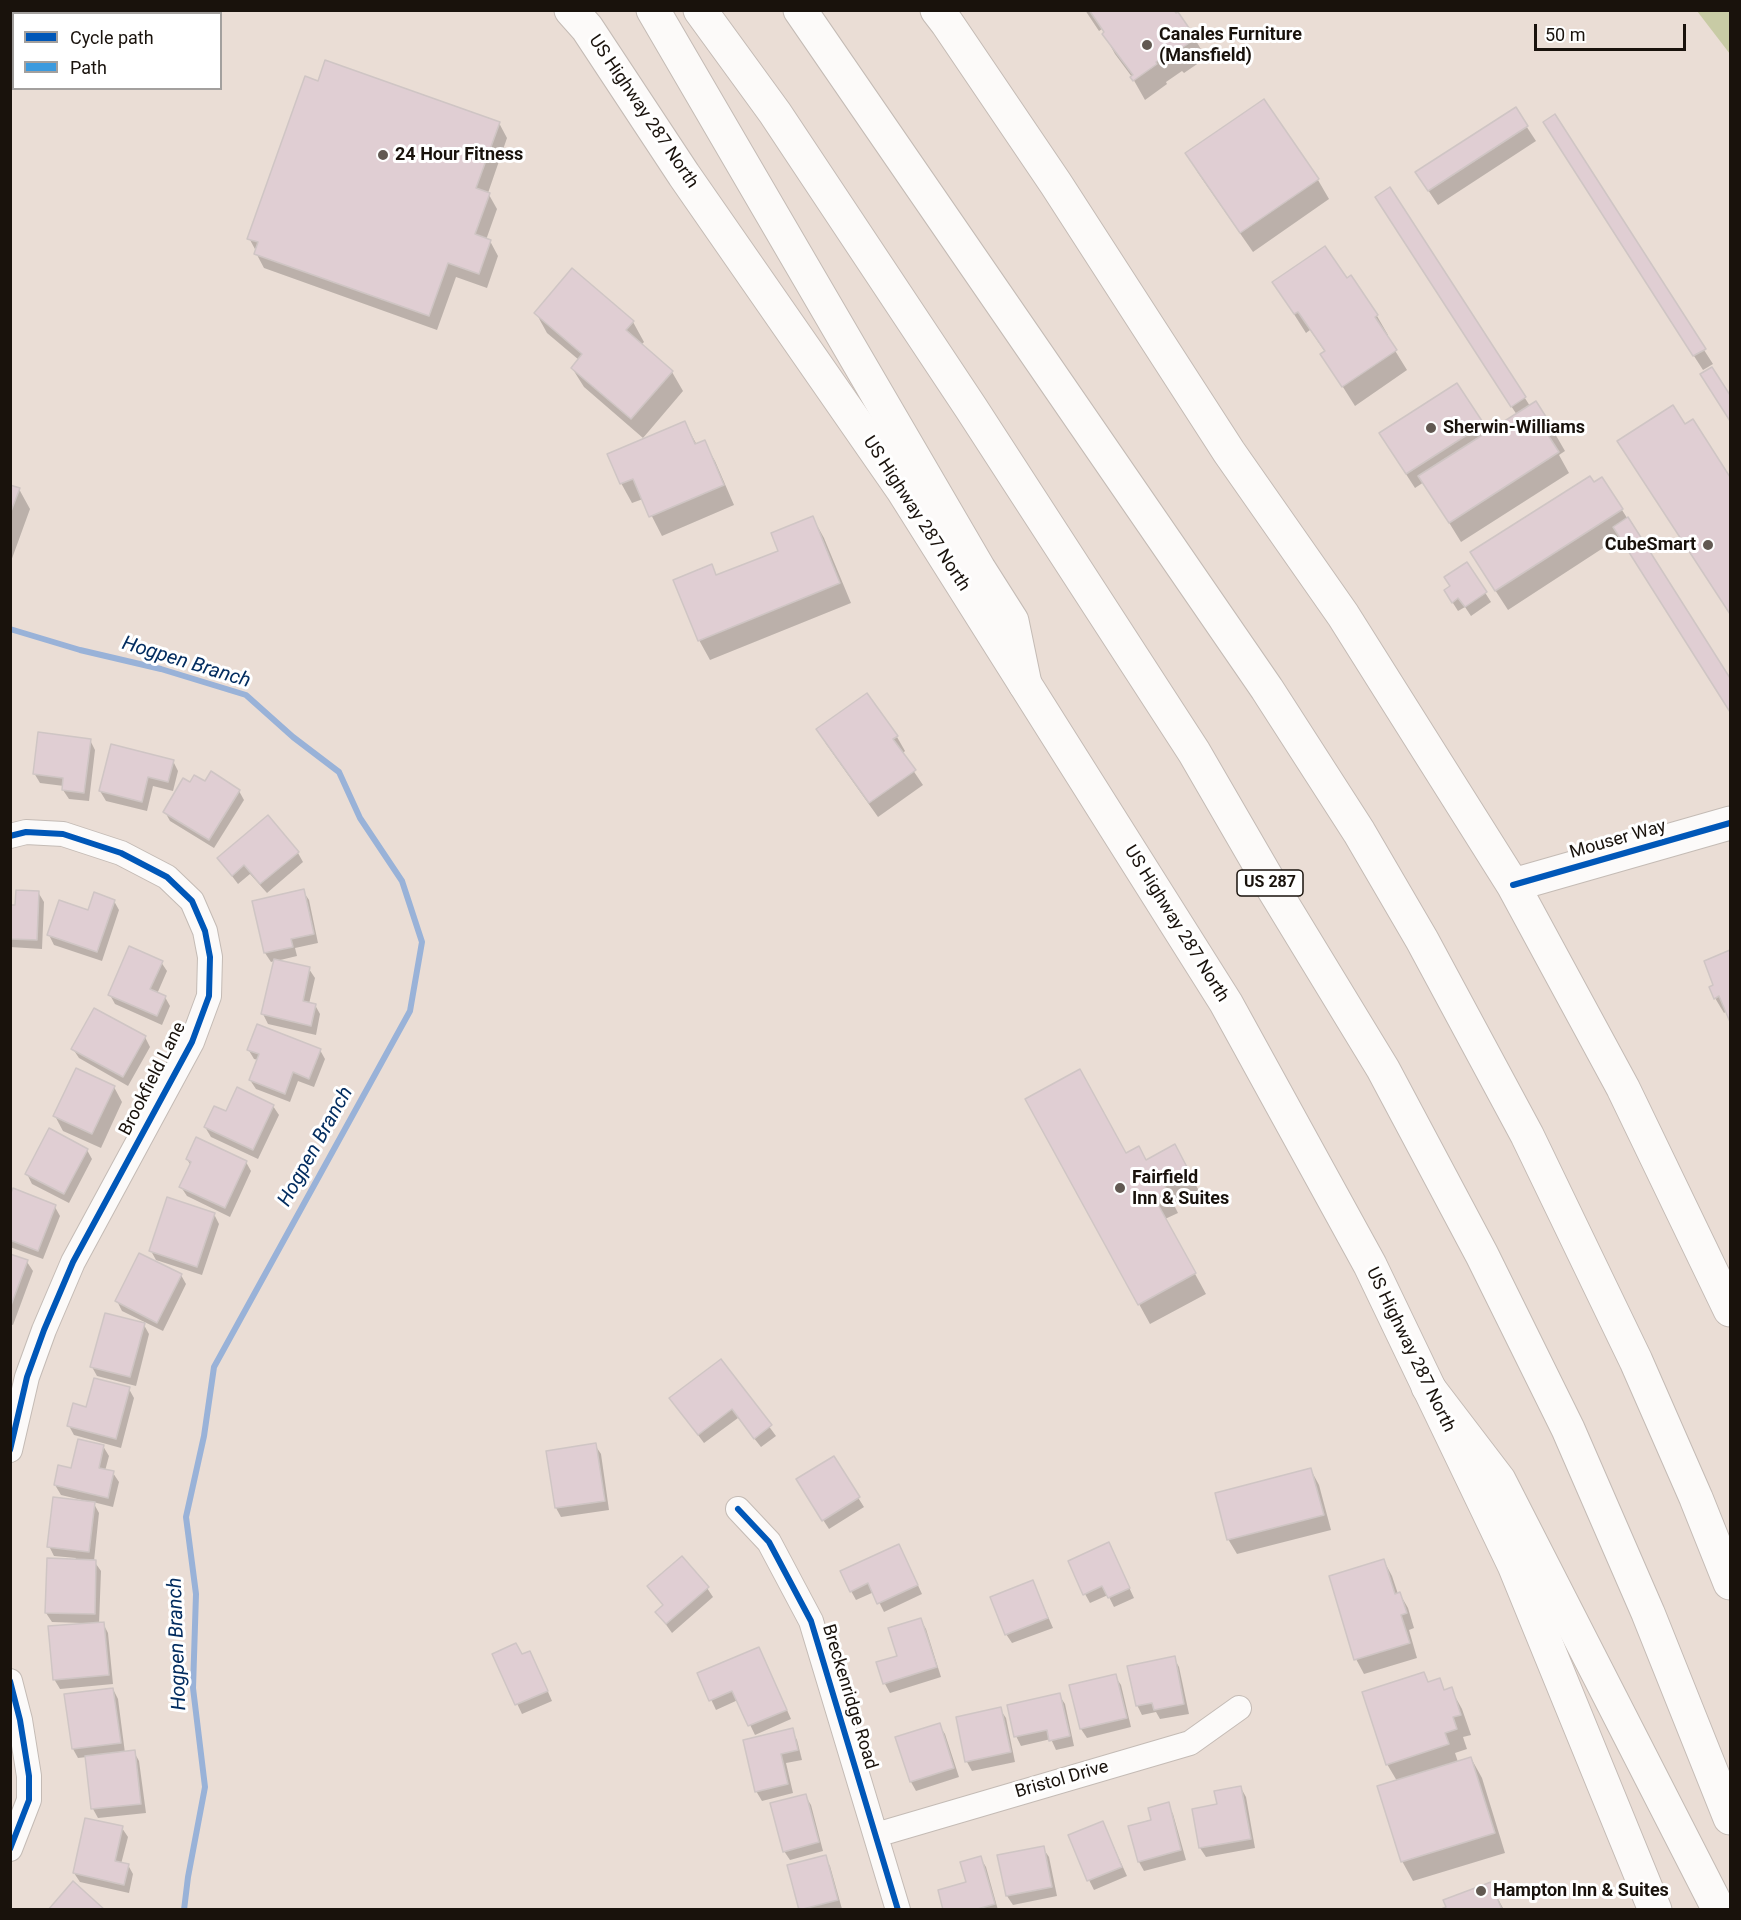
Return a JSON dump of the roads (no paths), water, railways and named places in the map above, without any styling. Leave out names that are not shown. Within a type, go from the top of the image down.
[{"type":"main road","name":"US Highway 287 North","points":[[571,10],[587,28],[684,175],[902,489],[1226,1003],[1365,1256],[1514,1565],[1655,1910]]},
{"type":"main road","points":[[653,10],[973,559],[1012,621],[1025,684]]},
{"type":"main road","name":"US 287","points":[[700,10],[794,143],[965,399],[1175,723],[1383,1069],[1482,1256],[1568,1430],[1648,1613],[1731,1818]]},
{"type":"main road","points":[[800,10],[1267,689],[1359,832],[1422,940],[1527,1135],[1636,1361],[1731,1583]]},
{"type":"main road","points":[[937,10],[1056,184],[1229,452],[1343,615],[1513,885],[1623,1088],[1731,1310]]},
{"type":"main road","name":"Mouser Way","points":[[1513,885],[1731,823]]},
{"type":"main road","points":[[1428,1387],[1499,1480],[1719,1910]]},
{"type":"street","name":"Brookfield Lane","points":[[10,836],[26,832],[63,834],[122,853],[167,877],[192,901],[205,931],[210,957],[209,996],[192,1042],[73,1262],[27,1377],[10,1450]]},
{"type":"street","name":"Breckenridge Road","points":[[738,1509],[769,1542],[811,1621],[898,1910]]},
{"type":"street","points":[[10,1681],[20,1720],[29,1776],[29,1800],[10,1849]]},
{"type":"street","name":"Bristol Drive","points":[[876,1835],[1190,1743],[1239,1708]]},
{"type":"waterway","name":"Hogpen Branch","points":[[10,629],[80,650],[161,669],[246,695],[293,737],[339,772],[360,818],[402,881],[422,942],[410,1011],[214,1367],[204,1436],[186,1517],[196,1594],[193,1688],[205,1787],[184,1910]]},
{"type":"place","name":"Canales Furniture (Mansfield)","points":[[1147,45]]},
{"type":"place","name":"24 Hour Fitness","points":[[383,155]]},
{"type":"place","name":"Sherwin-Williams","points":[[1431,428]]},
{"type":"place","name":"CubeSmart","points":[[1708,545]]},
{"type":"place","name":"Fairfield Inn & Suites","points":[[1120,1188]]},
{"type":"place","name":"Hampton Inn & Suites","points":[[1481,1891]]}]
